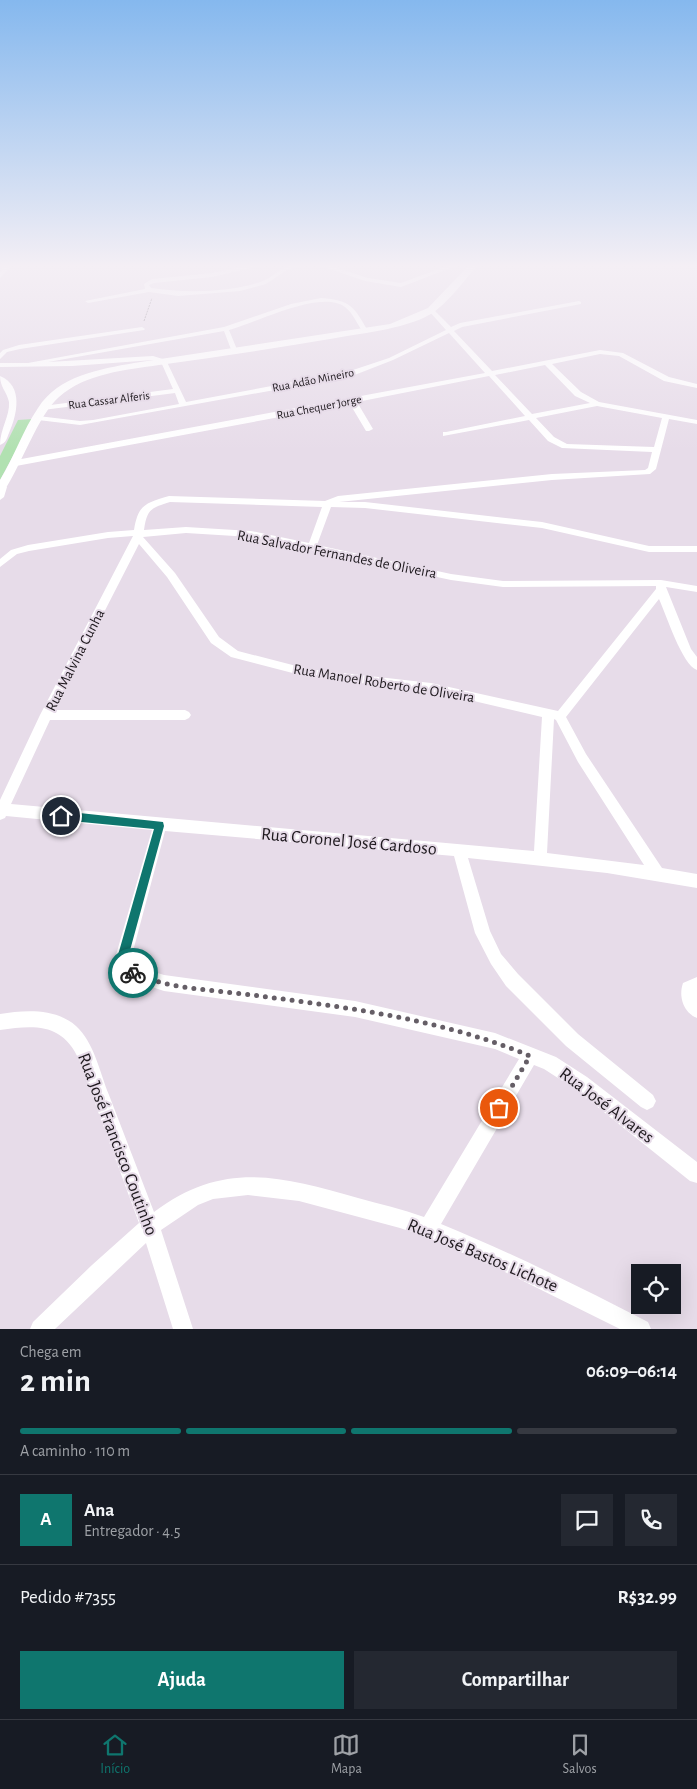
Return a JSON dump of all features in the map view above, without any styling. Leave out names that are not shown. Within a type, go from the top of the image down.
[{"type":"main road","points":[[1,491],[42,408],[56,394],[77,381],[102,372],[164,361],[235,352],[392,326]]},
{"type":"street","points":[[30,364],[70,354],[226,329],[234,326]]},
{"type":"street","points":[[361,326],[364,331]]},
{"type":"street","points":[[445,326],[551,439],[565,446],[658,450]]},
{"type":"street","name":"Rua Adão Mineiro","points":[[38,418],[80,423],[93,422],[364,370],[461,326]]},
{"type":"street","points":[[3,354],[142,329]]},
{"type":"street","points":[[226,329],[235,352]]},
{"type":"street","name":"Rua Chequer Jorge","points":[[16,463],[352,401],[600,352],[621,354],[667,379],[697,386]]},
{"type":"street","points":[[0,364],[72,364],[147,357],[164,361],[183,404]]},
{"type":"street","points":[[546,362],[578,394],[597,404],[697,422]]},
{"type":"street","points":[[0,379],[13,395],[14,404],[14,412],[3,430],[0,442]]},
{"type":"street","name":"Rua Cassar Alferis","points":[[42,408],[176,391]]},
{"type":"street","points":[[352,401],[369,428]]},
{"type":"street","points":[[446,434],[597,404]]},
{"type":"street","points":[[312,547],[328,503],[338,498],[552,477],[640,474],[652,469],[666,416]]},
{"type":"street","name":"Rua Malvina Cunha","points":[[1,811],[46,715],[138,535],[143,512],[148,506],[169,499],[222,502],[328,503]]},
{"type":"street","points":[[328,503],[517,522],[649,549],[697,549]]},
{"type":"street","name":"Rua Salvador Fernandes de Oliveira","points":[[0,564],[14,552],[67,541],[186,530],[251,534],[451,577],[504,584],[697,589]]},
{"type":"street","name":"Rua Manoel Roberto de Oliveira","points":[[138,535],[171,575],[215,640],[235,654],[308,673],[431,687],[554,714]]},
{"type":"street","points":[[540,860],[554,714],[588,686],[661,587]]},
{"type":"street","points":[[661,587],[686,650],[697,666]]},
{"type":"street","points":[[554,714],[658,874]]},
{"type":"street","points":[[46,715],[185,715]]},
{"type":"street","name":"Rua Coronel José Cardoso","points":[[1,811],[459,850],[658,874],[697,881]]},
{"type":"street","name":"Rua José Alvares","points":[[160,826],[124,955],[131,972],[164,983],[355,1009],[495,1041],[550,1063],[581,1083],[697,1174]]},
{"type":"street","points":[[459,850],[483,933],[496,959],[512,980],[572,1040],[647,1101]]},
{"type":"street","points":[[697,985],[689,989],[688,994],[692,1005],[697,1010]]},
{"type":"street","name":"Rua José Francisco Coutinho","points":[[0,1022],[27,1018],[52,1021],[76,1038],[87,1060],[150,1226],[183,1329]]},
{"type":"street","points":[[428,1228],[530,1056]]},
{"type":"street","name":"Rua José Bastos Lichote","points":[[40,1329],[150,1226],[185,1203],[212,1190],[258,1186],[294,1189],[428,1228],[584,1299],[641,1329]]},
{"type":"green space","points":[[33,419],[0,480],[0,456],[18,420]]},
{"type":"way so far","points":[[133,973],[164,983],[355,1009],[441,1027],[495,1041],[530,1056],[499,1108]]},
{"type":"route","points":[[61,816],[160,826],[124,955],[133,973]]}]
